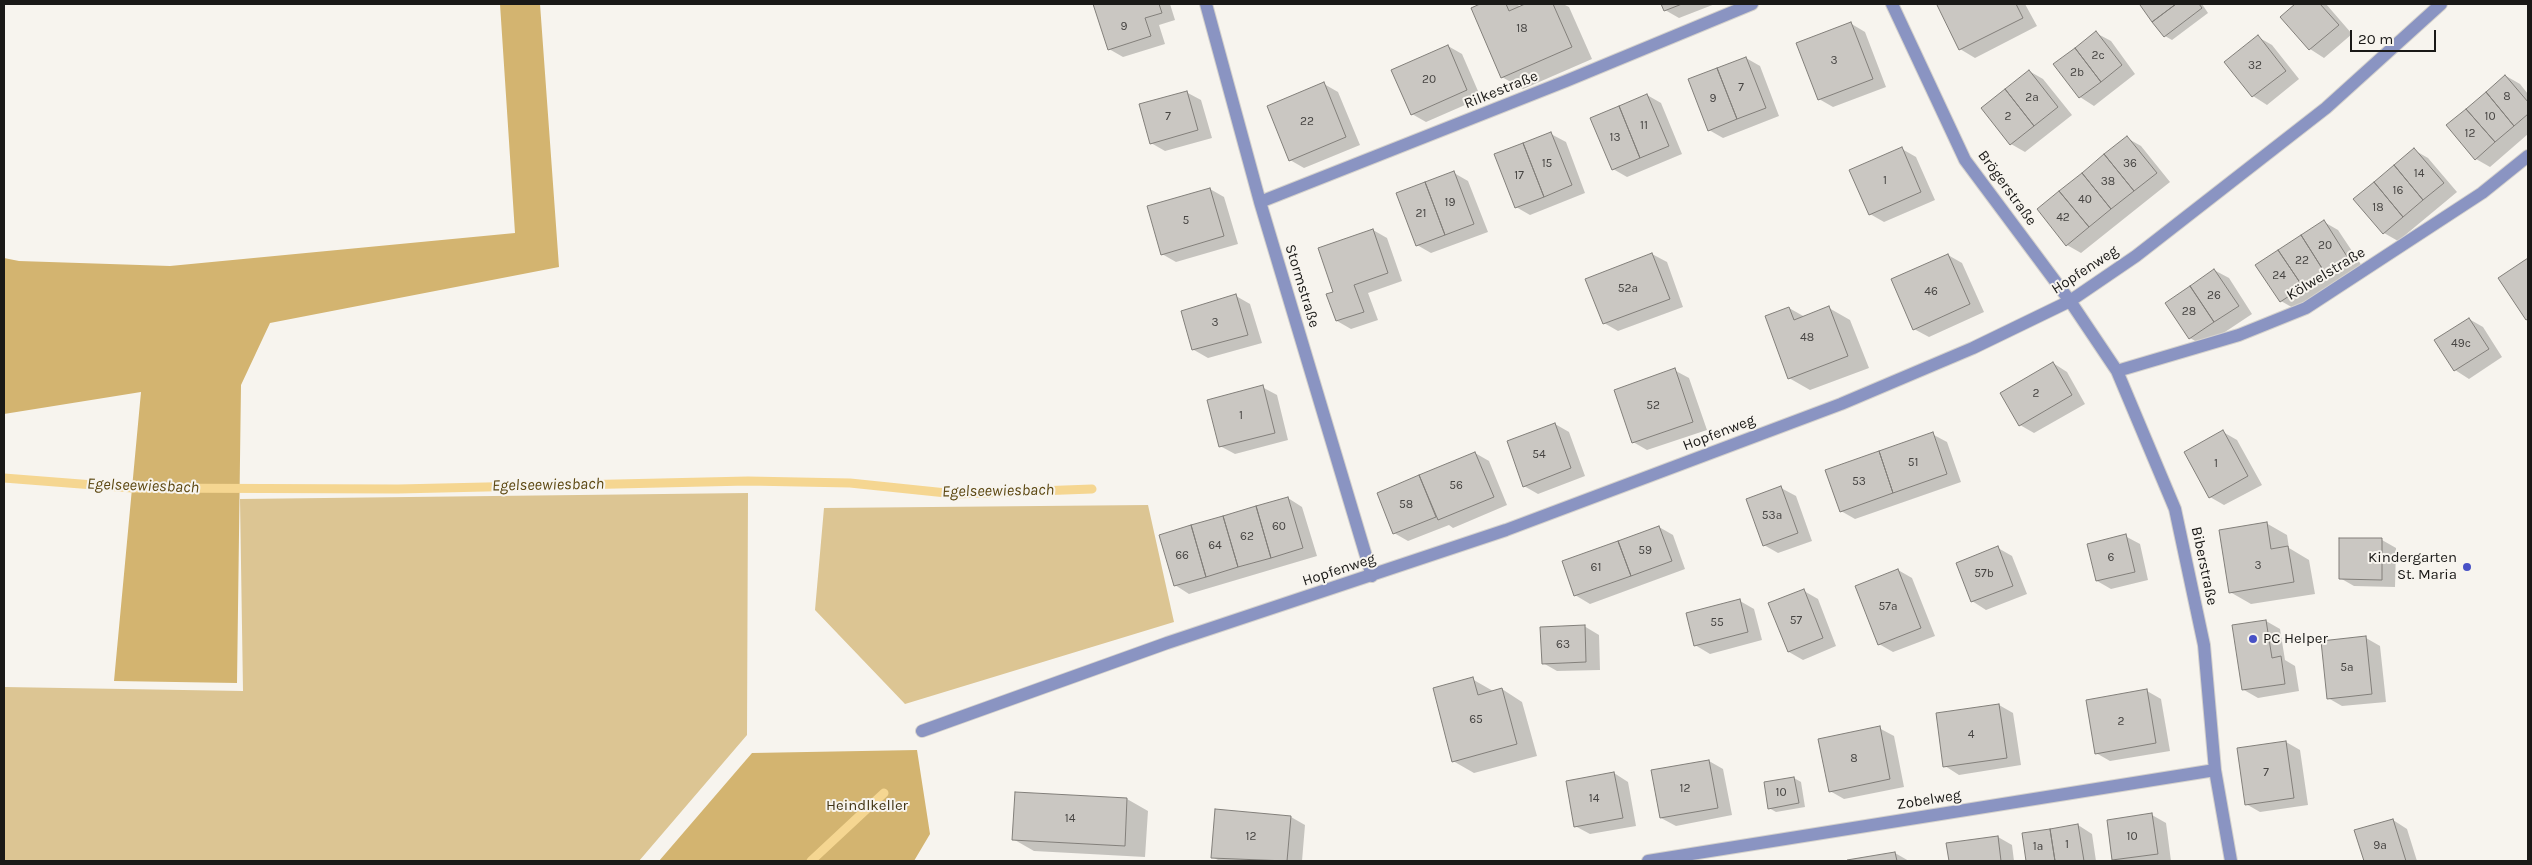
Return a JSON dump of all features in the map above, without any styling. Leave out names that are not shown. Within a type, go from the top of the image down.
[{"type":"street","name":"Stormstraße","points":[[1206,4],[1260,202],[1372,576]]},
{"type":"street","name":"Rilkestraße","points":[[1260,202],[1566,81],[1752,4]]},
{"type":"street","name":"Brögerstraße","points":[[1892,4],[1965,160],[2070,301]]},
{"type":"street","name":"Hopfenweg","points":[[922,731],[1166,643],[1506,530],[1842,404],[1972,348],[2070,301],[2136,256],[2326,108],[2441,4]]},
{"type":"street","name":"Kölwelstraße","points":[[2117,371],[2239,335],[2306,308],[2482,193],[2528,156]]},
{"type":"street","name":"Biberstraße","points":[[2070,301],[2117,371],[2175,509],[2204,645],[2215,770],[2231,861]]},
{"type":"street","name":"Zobelweg","points":[[1648,861],[2215,770]]},
{"type":"shaded area","points":[[748,493],[747,735],[639,861],[4,861],[4,687],[243,691],[240,499]]},
{"type":"shaded area","points":[[1148,505],[1174,622],[905,704],[815,610],[824,508]]},
{"type":"green space","points":[[500,4],[540,4],[559,267],[270,323],[241,385],[237,683],[114,681],[141,392],[4,414],[4,258],[19,261],[170,266],[515,233]]},
{"type":"green space","name":"Heindlkeller","points":[[917,750],[930,834],[914,861],[659,861],[752,753]]},
{"type":"building","points":[[1093,4],[1159,4],[1162,13],[1145,18],[1151,36],[1108,50]]},
{"type":"building","points":[[1480,4],[1506,4],[1509,11],[1525,4],[1553,4],[1572,47],[1501,78],[1471,8]]},
{"type":"building","points":[[1661,4],[1682,4],[1664,11]]},
{"type":"building","points":[[1938,4],[2016,4],[2023,18],[1959,50]]},
{"type":"building","points":[[2176,4],[2152,22],[2140,5]]},
{"type":"building","points":[[2176,4],[2199,4],[2202,8],[2164,37],[2152,22]]},
{"type":"building","points":[[2295,4],[2320,4],[2339,25],[2309,50],[2280,17]]},
{"type":"building","points":[[1851,22],[1873,79],[1818,100],[1796,43]]},
{"type":"building","points":[[2096,31],[2122,65],[2101,82],[2075,48]]},
{"type":"building","points":[[2258,35],[2286,71],[2252,97],[2224,62]]},
{"type":"building","points":[[1448,45],[1467,90],[1411,115],[1391,70]]},
{"type":"building","points":[[2075,48],[2101,82],[2079,98],[2053,64]]},
{"type":"building","points":[[1746,57],[1766,108],[1737,119],[1717,68]]},
{"type":"building","points":[[1717,68],[1737,119],[1708,131],[1688,79]]},
{"type":"building","points":[[2029,70],[2058,107],[2034,126],[2005,89]]},
{"type":"building","points":[[2505,75],[2528,102],[2528,114],[2514,126],[2486,92]]},
{"type":"building","points":[[1324,82],[1346,137],[1289,161],[1267,106]]},
{"type":"building","points":[[2005,89],[2034,126],[2010,145],[1981,108]]},
{"type":"building","points":[[1187,91],[1198,130],[1150,144],[1139,104]]},
{"type":"building","points":[[2486,92],[2514,126],[2495,142],[2466,109]]},
{"type":"building","points":[[1647,94],[1669,146],[1640,158],[1619,106]]},
{"type":"building","points":[[1619,106],[1640,158],[1612,170],[1590,118]]},
{"type":"building","points":[[2466,109],[2495,142],[2475,160],[2446,125]]},
{"type":"building","points":[[1551,132],[1572,185],[1544,197],[1523,143]]},
{"type":"building","points":[[2127,136],[2157,173],[2134,191],[2104,154]]},
{"type":"building","points":[[1523,143],[1544,197],[1515,208],[1494,154]]},
{"type":"building","points":[[1902,147],[1921,192],[1869,215],[1849,170]]},
{"type":"building","points":[[2414,148],[2444,183],[2423,200],[2394,165]]},
{"type":"building","points":[[2104,154],[2134,191],[2111,209],[2082,173]]},
{"type":"building","points":[[2394,165],[2423,200],[2403,217],[2374,182]]},
{"type":"building","points":[[1454,171],[1474,224],[1445,235],[1425,182]]},
{"type":"building","points":[[2082,173],[2111,209],[2089,227],[2059,191]]},
{"type":"building","points":[[1425,182],[1445,235],[1416,246],[1396,193]]},
{"type":"building","points":[[2374,182],[2403,217],[2383,234],[2353,199]]},
{"type":"building","points":[[1210,188],[1224,236],[1161,255],[1147,206]]},
{"type":"building","points":[[2059,191],[2089,227],[2066,246],[2037,209]]},
{"type":"building","points":[[2324,220],[2348,258],[2325,273],[2301,235]]},
{"type":"building","points":[[1373,229],[1388,273],[1354,285],[1364,312],[1336,321],[1326,294],[1333,292],[1318,248]]},
{"type":"building","points":[[2301,235],[2325,273],[2303,287],[2278,250]]},
{"type":"building","points":[[2278,250],[2303,287],[2280,302],[2255,265]]},
{"type":"building","points":[[1652,253],[1670,299],[1603,324],[1585,279]]},
{"type":"building","points":[[1948,254],[1970,304],[1913,330],[1891,279]]},
{"type":"building","points":[[2528,258],[2528,319],[2526,320],[2498,278]]},
{"type":"building","points":[[2214,269],[2239,306],[2214,322],[2190,286]]},
{"type":"building","points":[[2190,286],[2214,322],[2189,339],[2165,303]]},
{"type":"building","points":[[1236,294],[1248,335],[1192,350],[1181,311]]},
{"type":"building","points":[[1829,306],[1848,356],[1788,379],[1765,316],[1789,307],[1794,320]]},
{"type":"building","points":[[2469,318],[2489,349],[2454,371],[2434,340]]},
{"type":"building","points":[[2053,362],[2072,395],[2019,426],[2000,393]]},
{"type":"building","points":[[1675,368],[1693,422],[1632,443],[1614,390]]},
{"type":"building","points":[[1263,385],[1275,433],[1219,447],[1207,400]]},
{"type":"building","points":[[1555,423],[1571,468],[1523,487],[1507,441]]},
{"type":"building","points":[[2223,430],[2248,476],[2209,498],[2184,452]]},
{"type":"building","points":[[1933,432],[1947,474],[1893,493],[1879,451]]},
{"type":"building","points":[[1879,451],[1893,493],[1840,512],[1825,470]]},
{"type":"building","points":[[1475,452],[1494,497],[1438,520],[1419,475]]},
{"type":"building","points":[[1419,475],[1436,517],[1393,534],[1377,493]]},
{"type":"building","points":[[1781,486],[1798,533],[1763,546],[1746,499]]},
{"type":"building","points":[[1288,497],[1303,548],[1271,558],[1256,506]]},
{"type":"building","points":[[1256,506],[1271,558],[1238,567],[1223,516]]},
{"type":"building","points":[[1223,516],[1238,567],[1206,577],[1191,525]]},
{"type":"building","points":[[2267,522],[2271,549],[2288,546],[2294,582],[2229,593],[2219,530]]},
{"type":"building","points":[[1191,525],[1206,577],[1174,586],[1159,535]]},
{"type":"building","points":[[1659,526],[1672,561],[1631,576],[1618,541]]},
{"type":"building","points":[[2126,534],[2135,572],[2096,581],[2087,544]]},
{"type":"building","points":[[2339,538],[2382,538],[2382,580],[2339,579]]},
{"type":"building","points":[[1618,541],[1631,576],[1574,596],[1562,561]]},
{"type":"building","points":[[1998,546],[2013,586],[1971,602],[1956,563]]},
{"type":"building","points":[[1898,569],[1921,628],[1878,645],[1855,586]]},
{"type":"building","points":[[1804,589],[1823,638],[1788,652],[1768,603]]},
{"type":"building","points":[[1740,599],[1748,632],[1694,646],[1686,613]]},
{"type":"building","points":[[2266,620],[2272,658],[2281,656],[2285,684],[2242,690],[2232,625]]},
{"type":"building","points":[[1585,625],[1586,662],[1542,664],[1540,627]]},
{"type":"building","points":[[2366,636],[2372,694],[2327,699],[2321,641]]},
{"type":"building","points":[[1473,677],[1478,695],[1502,688],[1517,744],[1452,762],[1433,688]]},
{"type":"building","points":[[2147,689],[2156,743],[2095,754],[2086,700]]},
{"type":"building","points":[[1999,704],[2007,758],[1943,767],[1936,713]]},
{"type":"building","points":[[1880,726],[1890,779],[1829,792],[1818,739]]},
{"type":"building","points":[[2286,741],[2294,798],[2245,805],[2237,748]]},
{"type":"building","points":[[1709,760],[1718,808],[1660,818],[1651,770]]},
{"type":"building","points":[[1614,772],[1623,818],[1574,827],[1566,781]]},
{"type":"building","points":[[1794,777],[1799,803],[1768,809],[1764,782]]},
{"type":"building","points":[[1015,792],[1127,798],[1125,846],[1012,840]]},
{"type":"building","points":[[1215,809],[1291,816],[1287,861],[1211,858]]},
{"type":"building","points":[[2152,813],[2158,854],[2112,860],[2107,820]]},
{"type":"building","points":[[2393,819],[2406,861],[2364,861],[2354,830]]},
{"type":"building","points":[[2078,824],[2084,861],[2055,861],[2050,829]]},
{"type":"building","points":[[2050,829],[2055,861],[2026,861],[2022,833]]},
{"type":"building","points":[[1998,836],[2001,861],[1949,861],[1946,843]]},
{"type":"building","points":[[1895,852],[1897,861],[1847,861],[1847,860]]},
{"type":"waterway","name":"Egelseewiesbach","points":[[4,478],[132,488],[398,489],[748,481],[850,483],[956,494],[1092,489]]},
{"type":"waterway","points":[[811,861],[884,793]]},
{"type":"place","name":"Kindergarten St. Maria","points":[[2467,567]]},
{"type":"place","name":"PC Helper","points":[[2253,639]]}]
